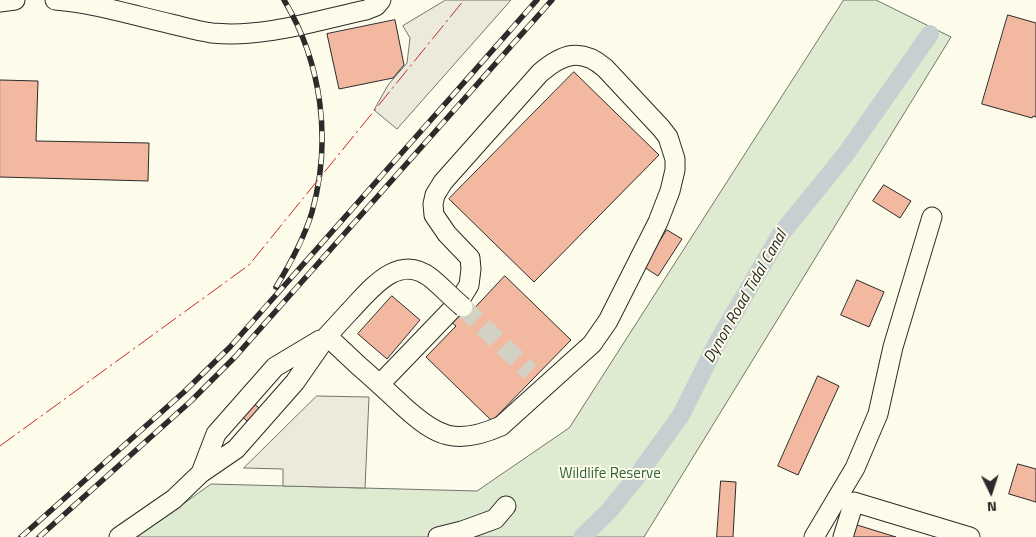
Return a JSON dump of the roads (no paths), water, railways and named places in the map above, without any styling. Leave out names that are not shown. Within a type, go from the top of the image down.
[{"type":"lane","points":[[0,2],[14,0]]},
{"type":"lane","points":[[55,0],[108,9],[209,33],[228,34],[243,34],[298,26],[366,10],[376,6],[381,0]]},
{"type":"lane","points":[[327,336],[419,421],[431,430],[452,436],[466,437],[501,426],[592,344],[608,321],[658,222],[670,191],[675,170],[675,159],[668,137],[662,128],[597,61],[588,56],[575,54],[552,62],[443,182],[432,204],[434,215],[446,234],[470,258],[469,285],[458,303],[380,384]]},
{"type":"lane","points":[[814,537],[855,468],[878,414],[893,347],[932,217]]},
{"type":"lane","points":[[119,537],[174,498],[230,444],[380,280],[393,272],[406,269],[418,271],[432,278],[463,307]]},
{"type":"lane","points":[[200,473],[216,434],[275,367],[327,336]]},
{"type":"lane","points":[[200,473],[244,455],[303,388],[327,336]]},
{"type":"lane","points":[[843,537],[854,502],[970,537]]},
{"type":"lane","points":[[438,537],[462,531],[495,519],[506,506]]},
{"type":"waterway","name":"Dynon Road Tidal Canal","points":[[582,537],[609,511],[635,479],[681,415],[718,341],[780,235],[845,155],[930,34]]},
{"type":"tunnel","points":[[463,307],[530,372]]},
{"type":"railway","points":[[276,287],[296,251],[312,212],[318,185],[322,130],[315,76],[297,24],[284,0]]},
{"type":"railway","points":[[21,537],[184,392],[230,347],[537,0]]},
{"type":"railway","points":[[39,537],[191,401],[235,357],[552,0]]},
{"type":"park label","name":"Wildlife Reserve","points":[[610,474]]}]
